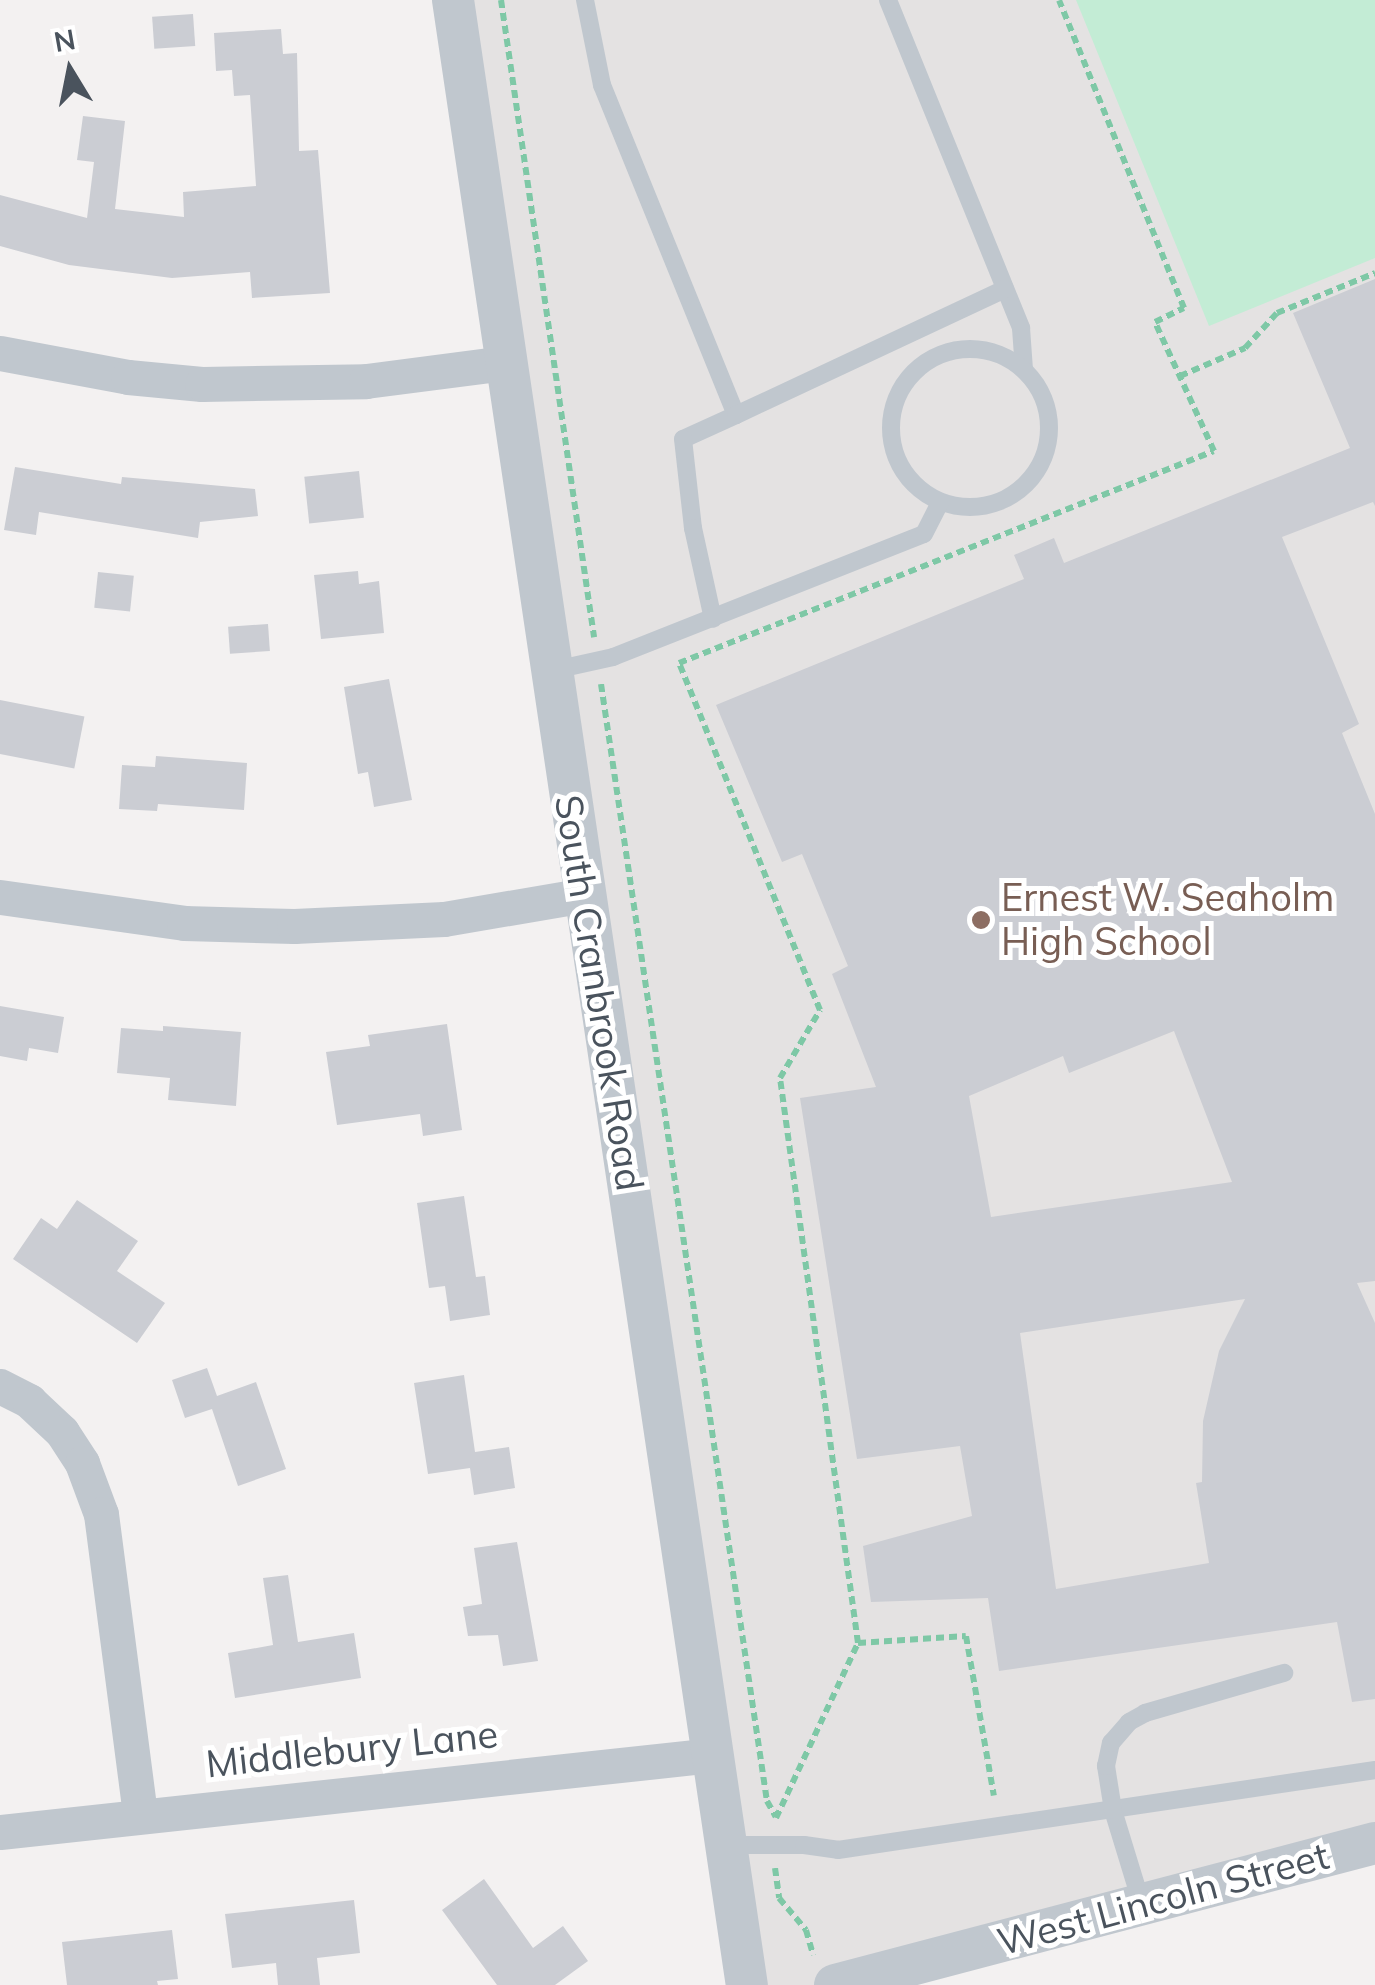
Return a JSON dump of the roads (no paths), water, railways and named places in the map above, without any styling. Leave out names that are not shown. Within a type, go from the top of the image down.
[{"type":"street","name":"South Cranbrook Road","points":[[453,0],[746,1985]]},
{"type":"street","points":[[0,353],[128,378],[202,384],[366,381],[504,363]]},
{"type":"street","points":[[0,897],[184,922],[294,926],[444,919],[585,895]]},
{"type":"street","points":[[0,1386],[29,1401],[62,1432],[82,1463],[101,1514],[140,1816]]},
{"type":"street","name":"Middlebury Lane","points":[[0,1832],[714,1755]]},
{"type":"street","name":"West Lincoln Street","points":[[824,1973],[1142,1905],[1375,1842]]},
{"type":"lane","points":[[584,0],[602,85],[736,415]]},
{"type":"lane","points":[[888,0],[1021,328],[1024,370]]},
{"type":"lane","points":[[713,619],[693,528],[683,439],[1005,289]]},
{"type":"lane","points":[[979,350],[1003,356],[1024,370],[1041,392],[1049,418],[1048,445],[1037,470],[1019,491],[994,504],[968,508],[940,502],[918,488],[902,469],[892,445],[891,420],[898,396],[911,376],[930,359],[954,351],[979,350]]},
{"type":"lane","points":[[550,671],[597,663],[924,534],[940,502]]},
{"type":"lane","points":[[1142,1905],[1112,1810],[1106,1766],[1111,1743],[1130,1722],[1168,1705],[1284,1672]]},
{"type":"lane","points":[[725,1846],[804,1845],[838,1850],[1375,1770]]},
{"type":"place","name":"Ernest W. Seaholm High School","points":[[981,920]]}]
